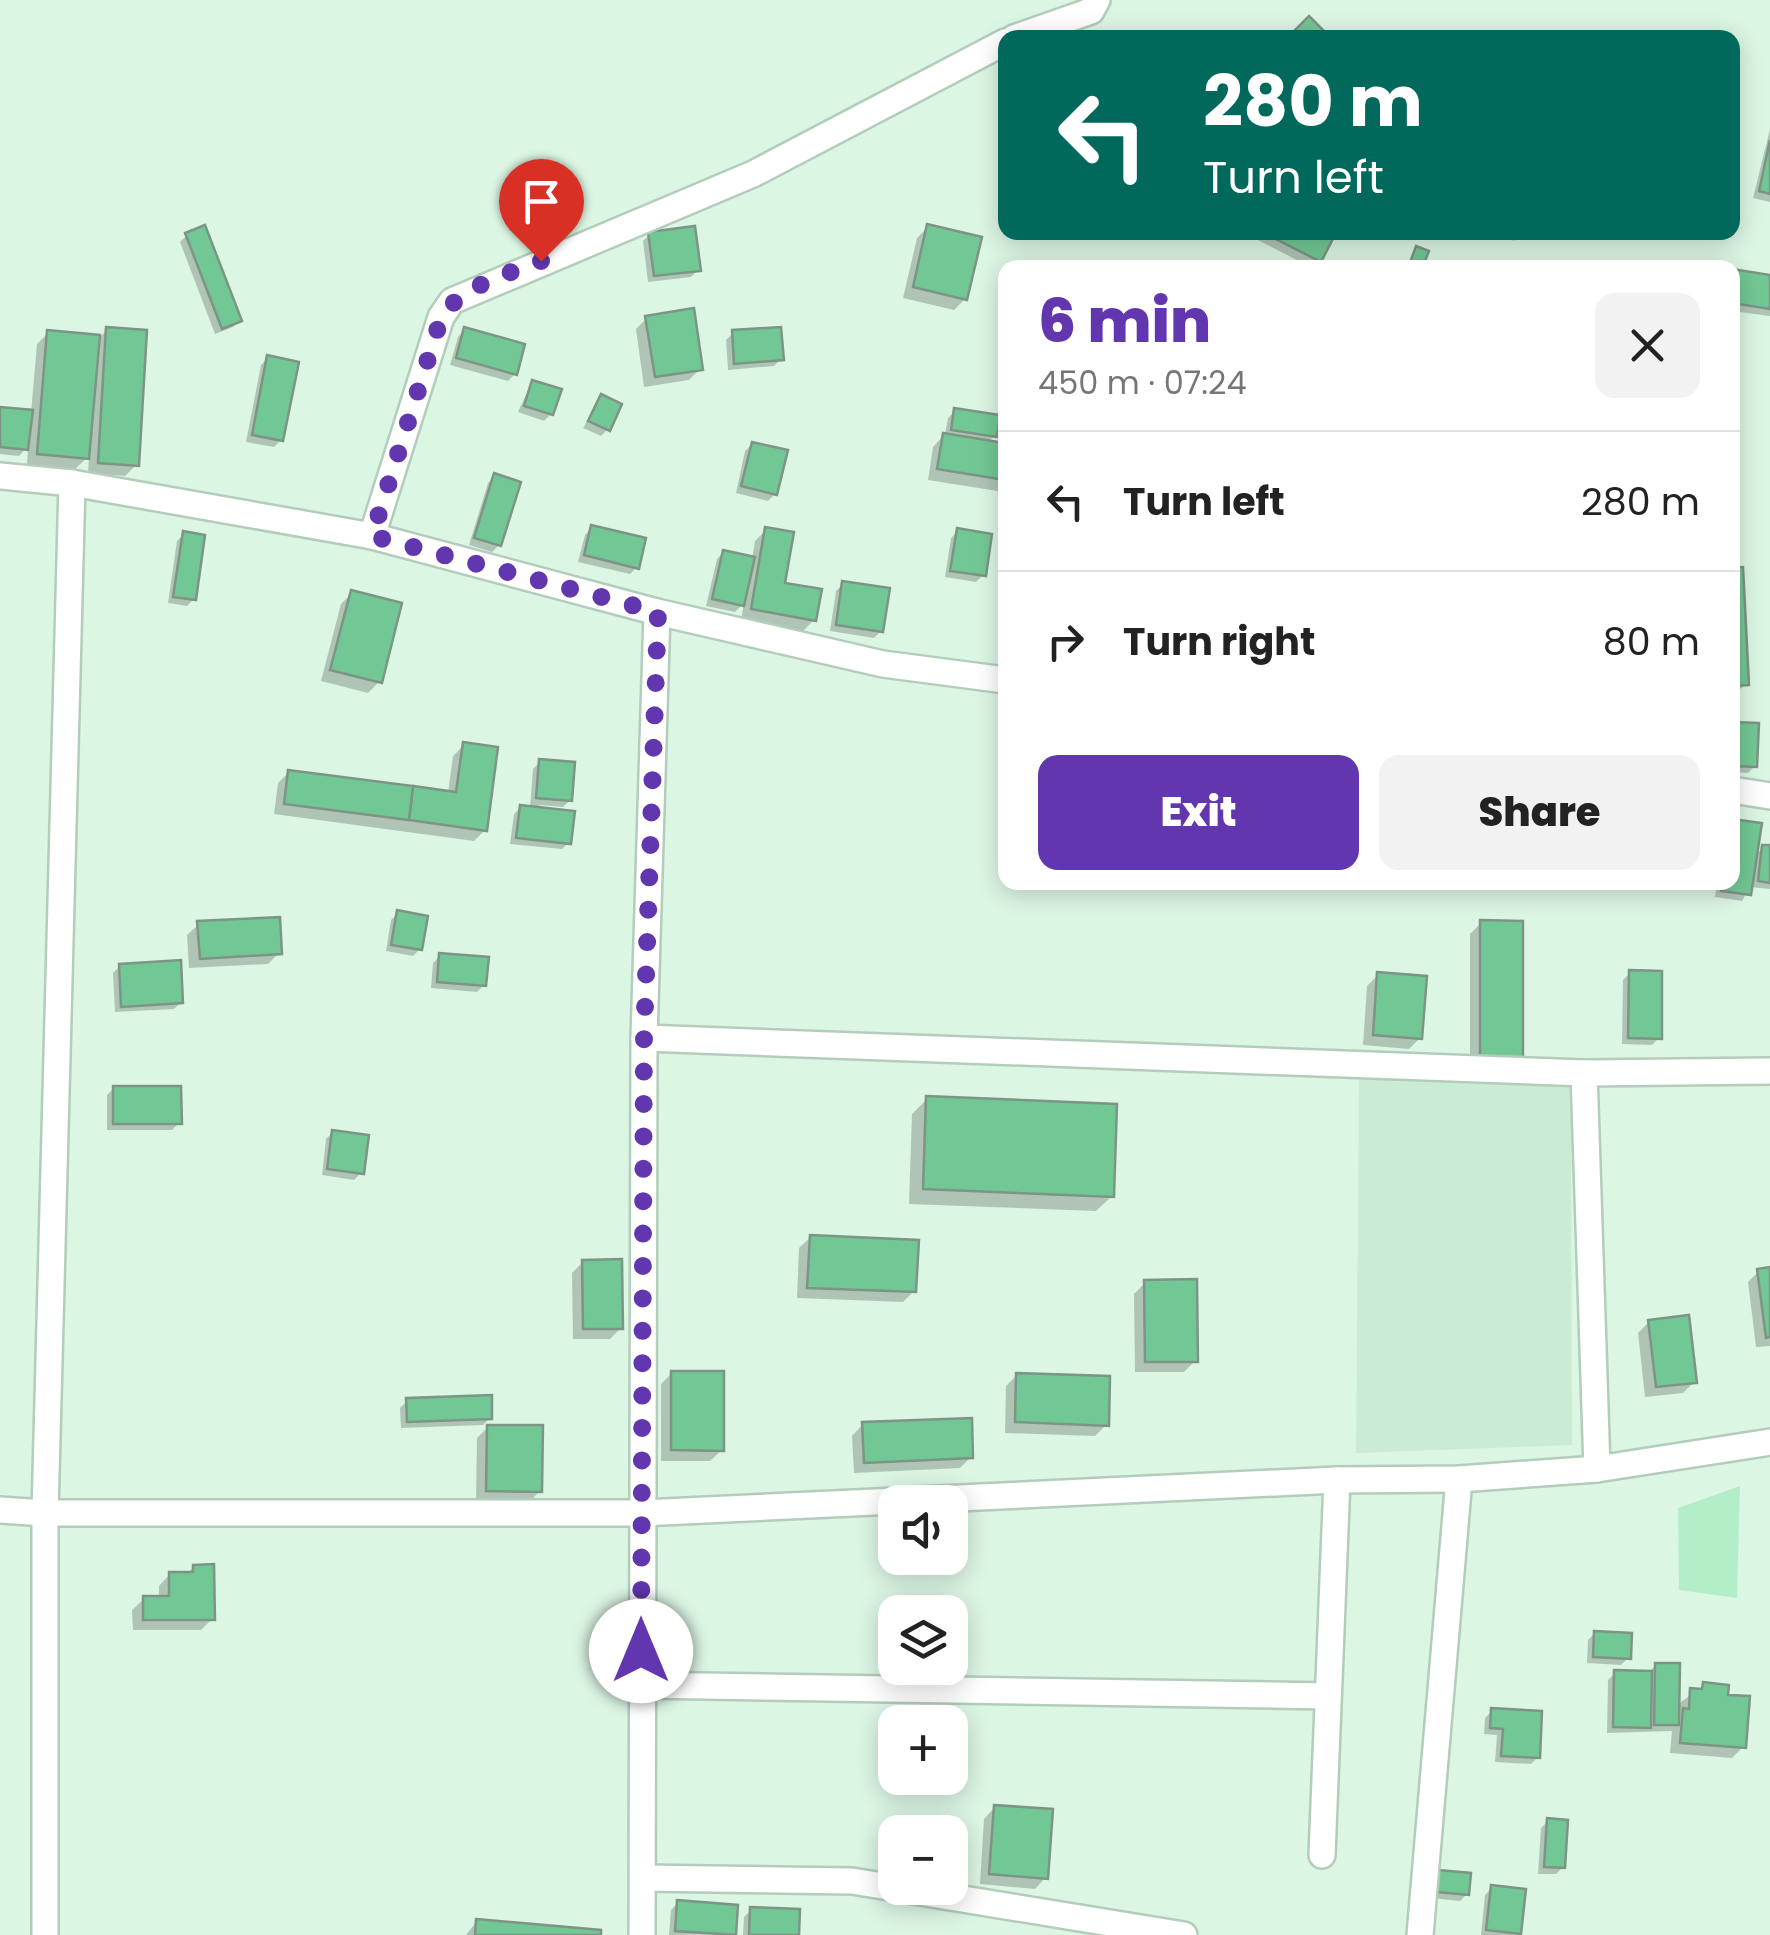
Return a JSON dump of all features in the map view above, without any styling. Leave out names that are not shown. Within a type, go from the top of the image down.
[{"type":"street","points":[[1036,30],[1091,10],[1097,0]]},
{"type":"street","points":[[372,536],[441,318],[452,300],[752,174],[998,46]]},
{"type":"street","points":[[0,476],[72,483],[372,536],[658,612],[883,664],[998,679]]},
{"type":"street","points":[[45,1935],[45,1514],[72,483]]},
{"type":"street","points":[[642,1935],[644,1038],[658,612]]},
{"type":"street","points":[[1740,791],[1770,796]]},
{"type":"street","points":[[644,1038],[1584,1073],[1770,1070]]},
{"type":"street","points":[[1584,1073],[1597,1469]]},
{"type":"street","points":[[0,1510],[45,1514],[642,1514],[1337,1480],[1459,1479],[1597,1469],[1770,1442]]},
{"type":"street","points":[[1420,1935],[1459,1479]]},
{"type":"street","points":[[1322,1855],[1337,1480]]},
{"type":"street","points":[[641,1685],[1328,1696]]},
{"type":"street","points":[[643,1878],[852,1882],[1184,1935]]},
{"type":"shaded area","points":[[1359,1076],[1571,1077],[1572,1445],[1356,1453]]},
{"type":"green space","points":[[1740,1486],[1737,1598],[1679,1590],[1678,1508]]},
{"type":"building","points":[[1309,16],[1323,30],[1295,30]]},
{"type":"building","points":[[1770,140],[1770,194],[1759,191]]},
{"type":"building","points":[[927,224],[982,237],[967,300],[913,287]]},
{"type":"building","points":[[205,225],[242,321],[222,329],[185,233]]},
{"type":"building","points":[[695,226],[701,271],[654,276],[648,232]]},
{"type":"building","points":[[1278,240],[1332,240],[1322,260]]},
{"type":"building","points":[[1416,246],[1429,251],[1425,260],[1411,260]]},
{"type":"building","points":[[1740,270],[1770,275],[1770,309],[1740,304]]},
{"type":"building","points":[[694,308],[703,370],[655,377],[645,316]]},
{"type":"building","points":[[106,327],[147,330],[139,466],[98,463]]},
{"type":"building","points":[[464,327],[525,344],[517,375],[456,358]]},
{"type":"building","points":[[781,327],[784,360],[734,364],[732,330]]},
{"type":"building","points":[[47,330],[100,335],[89,459],[37,454]]},
{"type":"building","points":[[267,355],[299,362],[283,441],[252,435]]},
{"type":"building","points":[[532,380],[562,389],[553,415],[524,406]]},
{"type":"building","points":[[601,394],[622,404],[610,431],[588,421]]},
{"type":"building","points":[[0,407],[33,410],[28,450],[0,447]]},
{"type":"building","points":[[954,408],[998,415],[997,437],[951,430]]},
{"type":"building","points":[[943,433],[998,442],[998,479],[937,469]]},
{"type":"building","points":[[752,442],[788,450],[777,495],[741,486]]},
{"type":"building","points":[[494,473],[521,482],[501,546],[474,538]]},
{"type":"building","points":[[591,525],[646,538],[639,569],[584,555]]},
{"type":"building","points":[[765,527],[794,532],[785,583],[822,589],[816,621],[751,609]]},
{"type":"building","points":[[957,528],[992,534],[986,576],[950,571]]},
{"type":"building","points":[[183,531],[205,535],[196,600],[173,597]]},
{"type":"building","points":[[723,550],[755,557],[744,606],[712,599]]},
{"type":"building","points":[[1743,567],[1749,685],[1740,686]]},
{"type":"building","points":[[842,581],[890,588],[883,632],[836,625]]},
{"type":"building","points":[[351,590],[402,603],[382,683],[330,670]]},
{"type":"building","points":[[1740,722],[1759,723],[1757,767],[1740,766]]},
{"type":"building","points":[[463,742],[498,747],[487,831],[409,820],[413,786],[456,792]]},
{"type":"building","points":[[539,759],[575,762],[572,801],[536,798]]},
{"type":"building","points":[[288,770],[413,786],[409,820],[284,804]]},
{"type":"building","points":[[520,805],[575,811],[571,844],[516,838]]},
{"type":"building","points":[[1740,820],[1762,823],[1751,895],[1721,891],[1740,890]]},
{"type":"building","points":[[1762,845],[1770,845],[1770,883],[1758,881]]},
{"type":"building","points":[[397,910],[428,916],[422,950],[391,945]]},
{"type":"building","points":[[280,917],[282,954],[200,959],[197,921]]},
{"type":"building","points":[[1480,920],[1523,921],[1523,1061],[1480,1061]]},
{"type":"building","points":[[439,953],[489,957],[486,986],[437,982]]},
{"type":"building","points":[[181,960],[183,1003],[121,1007],[119,964]]},
{"type":"building","points":[[1629,970],[1662,971],[1662,1039],[1628,1038]]},
{"type":"building","points":[[1377,972],[1427,976],[1422,1039],[1373,1035]]},
{"type":"building","points":[[113,1086],[181,1086],[182,1124],[113,1124]]},
{"type":"building","points":[[926,1096],[1117,1104],[1114,1197],[923,1189]]},
{"type":"building","points":[[332,1130],[369,1135],[364,1174],[327,1169]]},
{"type":"building","points":[[810,1235],[919,1240],[916,1292],[807,1288]]},
{"type":"building","points":[[622,1259],[623,1329],[583,1329],[582,1260]]},
{"type":"building","points":[[1770,1267],[1770,1337],[1766,1338],[1757,1269]]},
{"type":"building","points":[[1197,1279],[1198,1362],[1145,1362],[1144,1280]]},
{"type":"building","points":[[1689,1315],[1697,1383],[1656,1387],[1648,1320]]},
{"type":"building","points":[[671,1371],[724,1371],[724,1451],[671,1450]]},
{"type":"building","points":[[1016,1373],[1110,1376],[1109,1426],[1015,1422]]},
{"type":"building","points":[[492,1395],[492,1419],[407,1422],[406,1398]]},
{"type":"building","points":[[972,1418],[973,1458],[864,1463],[862,1422]]},
{"type":"building","points":[[487,1425],[543,1425],[542,1492],[486,1491]]},
{"type":"building","points":[[214,1564],[215,1620],[143,1620],[143,1596],[169,1596],[169,1572],[193,1572],[193,1565]]},
{"type":"building","points":[[1594,1631],[1632,1633],[1631,1659],[1593,1657]]},
{"type":"building","points":[[1655,1663],[1680,1663],[1679,1725],[1654,1725]]},
{"type":"building","points":[[1614,1670],[1652,1671],[1651,1728],[1613,1727]]},
{"type":"building","points":[[1703,1682],[1729,1685],[1728,1695],[1750,1696],[1746,1748],[1680,1743],[1683,1708],[1689,1709],[1690,1688],[1702,1689]]},
{"type":"building","points":[[1491,1708],[1542,1711],[1540,1758],[1501,1756],[1503,1729],[1490,1728]]},
{"type":"building","points":[[994,1805],[1053,1809],[1048,1879],[989,1874]]},
{"type":"building","points":[[1547,1818],[1568,1820],[1565,1868],[1544,1867]]},
{"type":"building","points":[[1438,1870],[1471,1873],[1469,1895],[1437,1892]]},
{"type":"building","points":[[1491,1885],[1526,1889],[1521,1934],[1486,1930]]},
{"type":"building","points":[[677,1900],[738,1905],[736,1935],[675,1931]]},
{"type":"building","points":[[750,1907],[800,1909],[799,1935],[749,1935]]},
{"type":"building","points":[[476,1919],[601,1930],[601,1935],[475,1935]]},
{"type":"route","points":[[541,261],[452,300],[441,318],[372,536],[658,612],[644,1038],[641,1651]]}]
